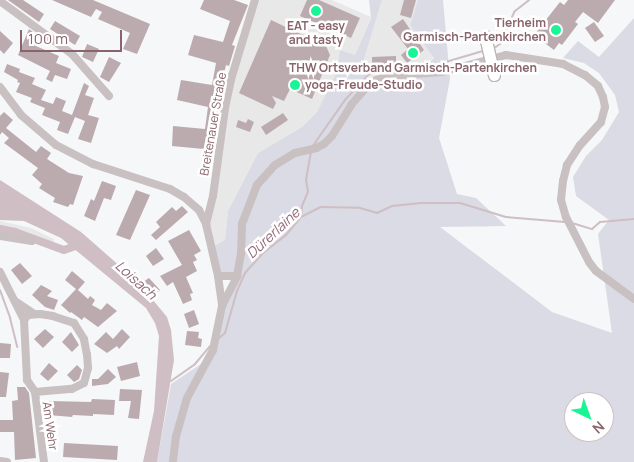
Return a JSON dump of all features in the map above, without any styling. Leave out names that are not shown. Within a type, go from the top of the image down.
[{"type":"main road","points":[[485,36],[494,75]]},
{"type":"street","name":"Breitenauer Straße","points":[[206,224],[213,196],[230,84],[255,0]]},
{"type":"street","points":[[0,2],[72,54],[109,96]]},
{"type":"street","points":[[222,306],[237,276],[241,254],[242,224],[257,185],[274,165],[295,154],[312,149],[332,136],[351,105],[371,82],[387,76],[442,72],[506,55],[551,61],[585,75],[598,86],[604,97],[605,107],[601,122],[573,155],[564,173],[561,191],[566,217],[582,250],[596,271],[634,299]]},
{"type":"street","points":[[0,87],[21,114],[56,145],[93,164],[170,189],[184,197],[199,210],[206,224],[218,276],[222,306],[219,331],[213,350],[186,398],[176,436],[173,462]]},
{"type":"street","points":[[0,236],[32,241]]},
{"type":"street","name":"Am Wehr","points":[[0,272],[24,320],[26,380],[34,392],[44,462]]},
{"type":"street","points":[[218,276],[237,276]]},
{"type":"street","name":"Am Wehr","points":[[14,300],[34,314],[52,316],[74,323],[84,339],[88,368],[84,383],[79,386],[34,392]]},
{"type":"street","points":[[24,320],[28,315],[34,314]]},
{"type":"street","points":[[0,461],[7,462]]},
{"type":"shaded area","points":[[255,0],[332,0],[371,17],[355,55],[340,50],[336,74],[317,112],[302,127],[258,153],[228,211],[225,240],[212,247],[206,224],[225,108]]},
{"type":"shaded area","points":[[369,0],[382,0],[362,66],[371,82],[415,74],[434,58],[410,25],[418,0],[443,0],[450,79],[439,138],[457,194],[476,198],[506,226],[440,227],[552,312],[612,333],[598,234],[609,220],[576,196],[573,177],[586,156],[602,140],[619,112],[615,95],[599,73],[584,63],[563,58],[578,41],[599,57],[634,18],[634,462],[157,462],[171,384],[207,360],[222,306],[237,276],[218,276],[212,247],[225,240],[228,211],[258,153],[302,127],[317,112],[336,74],[340,50],[355,55],[371,18]]},
{"type":"shaded area","points":[[382,0],[418,0],[410,25],[434,57],[415,74],[371,82],[362,66]]},
{"type":"shaded area","points":[[0,180],[81,232],[138,282],[167,317],[171,330],[174,360],[157,462],[143,462],[154,411],[159,336],[155,323],[146,308],[61,238],[24,221],[0,220]]},
{"type":"shaded area","points":[[0,221],[31,228],[54,239],[50,249],[30,238],[0,231]]},
{"type":"building","points":[[8,0],[23,0],[44,14],[39,22]]},
{"type":"building","points":[[52,0],[93,0],[150,24],[137,54],[123,49],[130,33],[98,19],[102,12],[96,9],[91,17]]},
{"type":"building","points":[[204,0],[234,0],[248,5],[232,45],[235,46],[229,66],[226,65],[221,86],[224,87],[219,108],[217,108],[214,150],[172,146],[173,126],[205,129],[208,107],[177,100],[181,80],[212,85],[216,63],[188,55],[194,35],[223,42],[230,21],[200,9]]},
{"type":"building","points":[[307,0],[319,0],[360,18],[351,38],[300,16]]},
{"type":"building","points":[[404,0],[416,0],[411,18],[400,15]]},
{"type":"building","name":"Tierheim Garmisch-Partenkirchen","points":[[568,0],[615,0],[598,23],[583,12],[575,22],[578,24],[562,45],[559,43],[554,50],[534,35],[560,2],[564,5]]},
{"type":"building","points":[[403,19],[424,50],[407,63],[401,55],[408,49],[391,27]]},
{"type":"building","points":[[271,20],[326,46],[330,55],[312,99],[290,89],[284,101],[272,96],[276,103],[273,109],[239,93]]},
{"type":"building","points":[[55,21],[80,36],[75,45],[50,29]]},
{"type":"building","points":[[594,22],[604,36],[595,42],[585,28]]},
{"type":"building","points":[[29,29],[33,32],[29,43],[59,56],[56,63],[71,69],[67,79],[55,75],[52,82],[46,79],[50,71],[18,55]]},
{"type":"building","points":[[0,31],[13,43],[4,54],[0,50]]},
{"type":"building","points":[[87,44],[99,49],[93,62],[82,57]]},
{"type":"building","points":[[396,56],[396,66],[372,66],[372,57]]},
{"type":"building","points":[[109,57],[121,63],[109,82],[100,77]]},
{"type":"building","points":[[7,64],[20,69],[19,72],[35,78],[32,84],[46,90],[41,100],[53,104],[56,97],[66,101],[62,111],[72,115],[84,83],[89,86],[85,95],[94,98],[88,115],[99,118],[91,143],[78,139],[85,121],[75,117],[68,134],[57,130],[60,122],[42,115],[45,108],[30,102],[32,98],[16,92],[20,83],[4,72]]},
{"type":"building","points":[[4,112],[13,120],[6,128],[36,152],[41,146],[51,153],[47,159],[69,173],[83,176],[73,205],[70,204],[68,207],[53,202],[55,198],[39,188],[42,184],[32,175],[38,168],[4,143],[9,138],[2,132],[0,135],[0,116]]},
{"type":"building","points":[[283,113],[288,120],[266,135],[261,127]]},
{"type":"building","points":[[248,119],[254,122],[250,132],[236,127],[238,120],[246,123]]},
{"type":"building","points":[[102,181],[116,186],[111,200],[104,198],[95,221],[84,216],[91,199],[94,201]]},
{"type":"building","points":[[136,190],[150,195],[130,240],[116,235]]},
{"type":"building","points":[[182,206],[188,212],[156,240],[151,235],[160,227],[156,222],[172,207],[176,211]]},
{"type":"building","points":[[189,230],[201,251],[194,255],[197,260],[193,262],[197,271],[186,277],[193,293],[190,294],[192,300],[183,304],[173,282],[167,286],[160,276],[182,265],[168,241]]},
{"type":"building","points":[[156,248],[164,259],[153,266],[146,256]]},
{"type":"building","points":[[20,263],[32,276],[22,284],[11,270]]},
{"type":"building","points":[[72,271],[85,282],[78,290],[88,299],[90,296],[95,300],[92,305],[101,310],[107,303],[117,311],[98,327],[84,317],[82,320],[70,313],[61,305],[76,289],[65,280]]},
{"type":"building","points":[[149,278],[160,290],[154,295],[143,282]]},
{"type":"building","points":[[41,285],[52,291],[47,296],[58,300],[54,310],[45,307],[32,295]]},
{"type":"building","points":[[194,310],[199,324],[189,328],[184,314]]},
{"type":"building","points":[[45,329],[54,337],[43,348],[34,339]]},
{"type":"building","points":[[122,329],[130,337],[119,349],[117,346],[107,353],[94,344],[106,332],[113,339]]},
{"type":"building","points":[[187,331],[199,332],[198,338],[202,339],[201,347],[185,345]]},
{"type":"building","points":[[71,332],[79,345],[72,352],[62,342]]},
{"type":"building","points":[[0,343],[11,344],[10,358],[0,358]]},
{"type":"building","points":[[137,362],[140,376],[121,381],[117,367]]},
{"type":"building","points":[[49,363],[58,371],[48,381],[40,374]]},
{"type":"building","points":[[77,365],[82,370],[79,379],[74,382],[67,375]]},
{"type":"building","points":[[108,369],[116,377],[108,384],[92,386],[92,379],[98,379]]},
{"type":"building","points":[[0,372],[9,373],[6,397],[0,397]]},
{"type":"building","points":[[17,387],[25,387],[29,393],[36,458],[15,460],[14,432],[0,432],[0,420],[13,420],[12,401],[18,400]]},
{"type":"building","points":[[120,389],[142,390],[139,419],[128,418],[131,401],[119,401]]},
{"type":"building","points":[[92,399],[115,400],[114,415],[93,414],[93,416],[73,415],[72,417],[48,415],[49,401],[91,402]]},
{"type":"building","points":[[64,443],[118,446],[117,460],[63,457]]},
{"type":"waterway","points":[[493,49],[500,44],[515,11],[529,0]]},
{"type":"waterway","points":[[312,147],[345,100],[369,74],[391,69],[432,66],[483,51]]},
{"type":"waterway","points":[[301,217],[302,206],[308,192],[306,180],[311,152]]},
{"type":"waterway","name":"Dürerlaine","points":[[217,340],[225,333],[237,291],[245,273],[263,253],[286,235],[301,217],[321,207],[360,208],[377,213],[392,206],[419,203],[460,203],[506,217],[565,222]]},
{"type":"waterway","name":"Dürerlaine","points":[[572,223],[592,229],[600,222],[634,219]]},
{"type":"waterway","points":[[0,229],[15,232],[64,250],[75,246]]},
{"type":"waterway","points":[[0,290],[10,318],[17,347]]},
{"type":"waterway","name":"Dürerlaine","points":[[171,381],[195,364],[210,346]]},
{"type":"place","name":"EAT - easy and tasty","points":[[316,11]]},
{"type":"place","name":"Tierheim Garmisch-Partenkirchen","points":[[556,30]]},
{"type":"place","name":"THW Ortsverband Garmisch-Partenkirchen","points":[[413,53]]},
{"type":"place","name":"yoga-Freude-Studio","points":[[295,85]]},
{"type":"water label","name":"Loisach","points":[[136,280]]}]
